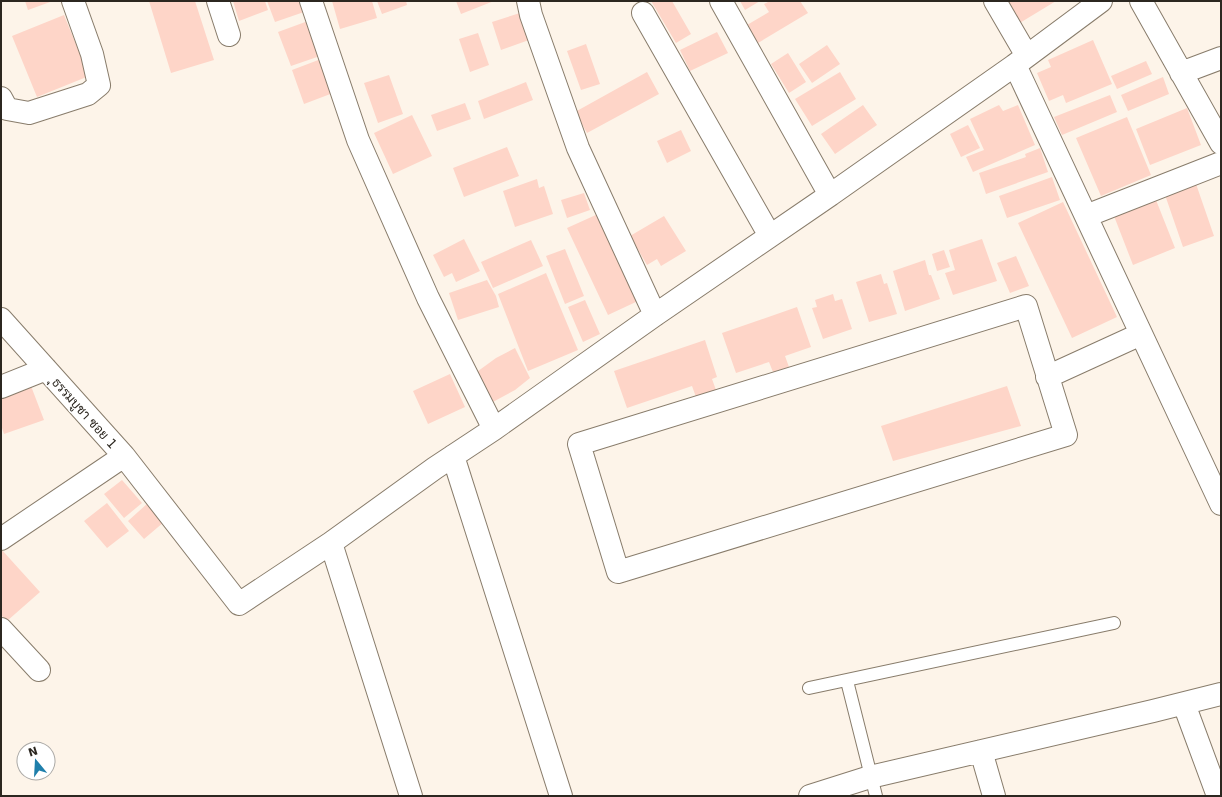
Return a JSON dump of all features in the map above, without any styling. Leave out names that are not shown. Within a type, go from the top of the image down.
[{"type":"street","points":[[1,98],[7,109],[29,113],[88,94],[99,85],[92,54],[73,1]]},
{"type":"street","points":[[218,1],[229,35]]},
{"type":"street","points":[[311,1],[358,140],[428,298],[494,429]]},
{"type":"street","points":[[528,1],[531,15],[578,148],[655,315]]},
{"type":"street","points":[[720,1],[830,194]]},
{"type":"street","points":[[995,1],[1086,216],[1221,504]]},
{"type":"street","points":[[412,796],[331,543],[453,456],[494,429],[1021,60],[1101,1]]},
{"type":"street","points":[[1141,1],[1221,143]]},
{"type":"street","points":[[643,13],[770,236]]},
{"type":"street","points":[[1181,73],[1221,58]]},
{"type":"street","points":[[1086,216],[1221,163]]},
{"type":"street","points":[[1026,306],[1047,377],[1066,435],[618,572],[579,444],[1026,306]]},
{"type":"street","name":"ุธรรมบูชา ซอย 1","points":[[1,319],[124,456],[239,604],[331,543]]},
{"type":"street","points":[[1047,377],[1141,334]]},
{"type":"street","name":"ุธรรมบูชา ซอย 1","points":[[1,387],[46,369]]},
{"type":"street","points":[[1,539],[124,456]]},
{"type":"street","points":[[453,456],[561,796]]},
{"type":"street","points":[[1,629],[39,670]]},
{"type":"street","points":[[810,796],[873,787],[981,751],[1221,694]]},
{"type":"street","points":[[1184,704],[1218,796]]},
{"type":"street","points":[[981,751],[994,796]]},
{"type":"lane","points":[[809,688],[1114,622]]},
{"type":"lane","points":[[847,681],[873,787]]},
{"type":"building","points":[[25,1],[53,1],[28,10]]},
{"type":"building","points":[[149,1],[195,1],[214,60],[171,73]]},
{"type":"building","points":[[233,1],[265,1],[268,10],[239,21]]},
{"type":"building","points":[[267,1],[301,1],[304,12],[275,22]]},
{"type":"building","points":[[332,1],[372,1],[377,18],[340,29]]},
{"type":"building","points":[[377,1],[406,1],[407,5],[382,14]]},
{"type":"building","points":[[456,1],[494,1],[461,14]]},
{"type":"building","points":[[651,1],[672,1],[691,34],[676,43]]},
{"type":"building","points":[[740,1],[760,1],[745,10]]},
{"type":"building","points":[[770,1],[800,1],[808,13],[758,43],[747,25],[769,12],[764,4]]},
{"type":"building","points":[[997,1],[1056,1],[1013,27]]},
{"type":"building","points":[[520,13],[529,40],[501,50],[492,22]]},
{"type":"building","points":[[64,15],[89,76],[37,97],[12,36]]},
{"type":"building","points":[[308,21],[320,56],[291,66],[278,32]]},
{"type":"building","points":[[717,32],[728,53],[690,71],[680,50]]},
{"type":"building","points":[[478,33],[489,65],[470,72],[459,39]]},
{"type":"building","points":[[1093,40],[1112,84],[1066,103],[1063,95],[1049,101],[1037,73],[1051,67],[1048,60]]},
{"type":"building","points":[[586,44],[600,84],[581,90],[567,51]]},
{"type":"building","points":[[827,45],[840,64],[812,83],[799,64]]},
{"type":"building","points":[[788,53],[806,82],[789,93],[771,64]]},
{"type":"building","points":[[321,59],[333,93],[304,104],[292,70]]},
{"type":"building","points":[[1146,61],[1152,74],[1117,89],[1111,76]]},
{"type":"building","points":[[647,72],[659,94],[587,133],[575,112]]},
{"type":"building","points":[[840,72],[856,99],[812,126],[795,99]]},
{"type":"building","points":[[389,75],[403,114],[378,123],[364,83]]},
{"type":"building","points":[[1163,77],[1169,94],[1128,111],[1121,95]]},
{"type":"building","points":[[526,82],[533,100],[484,119],[478,101]]},
{"type":"building","points":[[1110,95],[1117,112],[1062,135],[1054,117]]},
{"type":"building","points":[[465,103],[471,119],[437,131],[431,115]]},
{"type":"building","points":[[863,105],[877,125],[835,154],[821,134]]},
{"type":"building","points":[[999,105],[1003,111],[1018,105],[1035,145],[973,172],[966,157],[984,150],[970,119]]},
{"type":"building","points":[[1187,108],[1201,145],[1150,165],[1136,129]]},
{"type":"building","points":[[412,115],[432,156],[393,174],[374,133]]},
{"type":"building","points":[[1127,117],[1151,175],[1101,196],[1076,138]]},
{"type":"building","points":[[968,125],[980,148],[961,157],[950,134]]},
{"type":"building","points":[[681,130],[691,151],[667,163],[657,141]]},
{"type":"building","points":[[507,147],[519,176],[464,197],[453,168]]},
{"type":"building","points":[[1040,148],[1048,172],[986,194],[979,173],[1026,157],[1025,154]]},
{"type":"building","points":[[1052,177],[1060,200],[1007,218],[999,196]]},
{"type":"building","points":[[537,179],[539,188],[544,186],[553,214],[515,227],[503,191]]},
{"type":"building","points":[[1195,181],[1214,236],[1183,247],[1164,192]]},
{"type":"building","points":[[584,193],[590,210],[567,218],[561,200]]},
{"type":"building","points":[[1156,200],[1175,248],[1133,265],[1114,216]]},
{"type":"building","points":[[1063,202],[1117,317],[1072,338],[1018,223]]},
{"type":"building","points":[[598,214],[638,301],[608,315],[567,228]]},
{"type":"building","points":[[664,216],[686,251],[661,266],[657,259],[647,265],[630,236]]},
{"type":"building","points":[[464,239],[480,271],[456,282],[452,273],[444,277],[433,255]]},
{"type":"building","points":[[982,239],[997,281],[953,295],[945,273],[955,270],[949,250]]},
{"type":"building","points":[[531,240],[543,266],[493,288],[481,262]]},
{"type":"building","points":[[565,249],[584,296],[565,304],[546,256]]},
{"type":"building","points":[[944,250],[950,267],[937,271],[932,254]]},
{"type":"building","points":[[1016,256],[1029,286],[1010,293],[997,263]]},
{"type":"building","points":[[925,260],[929,275],[931,275],[940,299],[905,311],[893,271]]},
{"type":"building","points":[[546,273],[578,350],[528,371],[498,294]]},
{"type":"building","points":[[881,274],[884,284],[887,283],[897,314],[869,322],[856,282]]},
{"type":"building","points":[[487,280],[496,296],[499,307],[458,320],[449,293]]},
{"type":"building","points":[[833,294],[835,301],[842,299],[852,329],[823,339],[812,308],[817,307],[815,300]]},
{"type":"building","points":[[585,300],[600,334],[583,342],[568,307]]},
{"type":"building","points":[[797,307],[811,347],[785,356],[789,367],[773,372],[769,362],[736,373],[722,333]]},
{"type":"building","points":[[705,340],[717,377],[712,379],[716,390],[696,397],[692,386],[627,408],[614,371]]},
{"type":"building","points":[[515,348],[530,378],[515,390],[491,403],[474,374],[496,358]]},
{"type":"building","points":[[450,374],[465,407],[428,424],[413,391]]},
{"type":"building","points":[[31,386],[44,420],[4,434],[1,425],[1,397]]},
{"type":"building","points":[[1007,386],[1021,426],[893,461],[881,426]]},
{"type":"building","points":[[122,480],[142,503],[124,518],[104,494]]},
{"type":"building","points":[[107,503],[129,531],[107,548],[84,521]]},
{"type":"building","points":[[148,503],[164,522],[144,539],[128,521]]},
{"type":"building","points":[[1,549],[40,592],[7,621],[1,615]]}]
